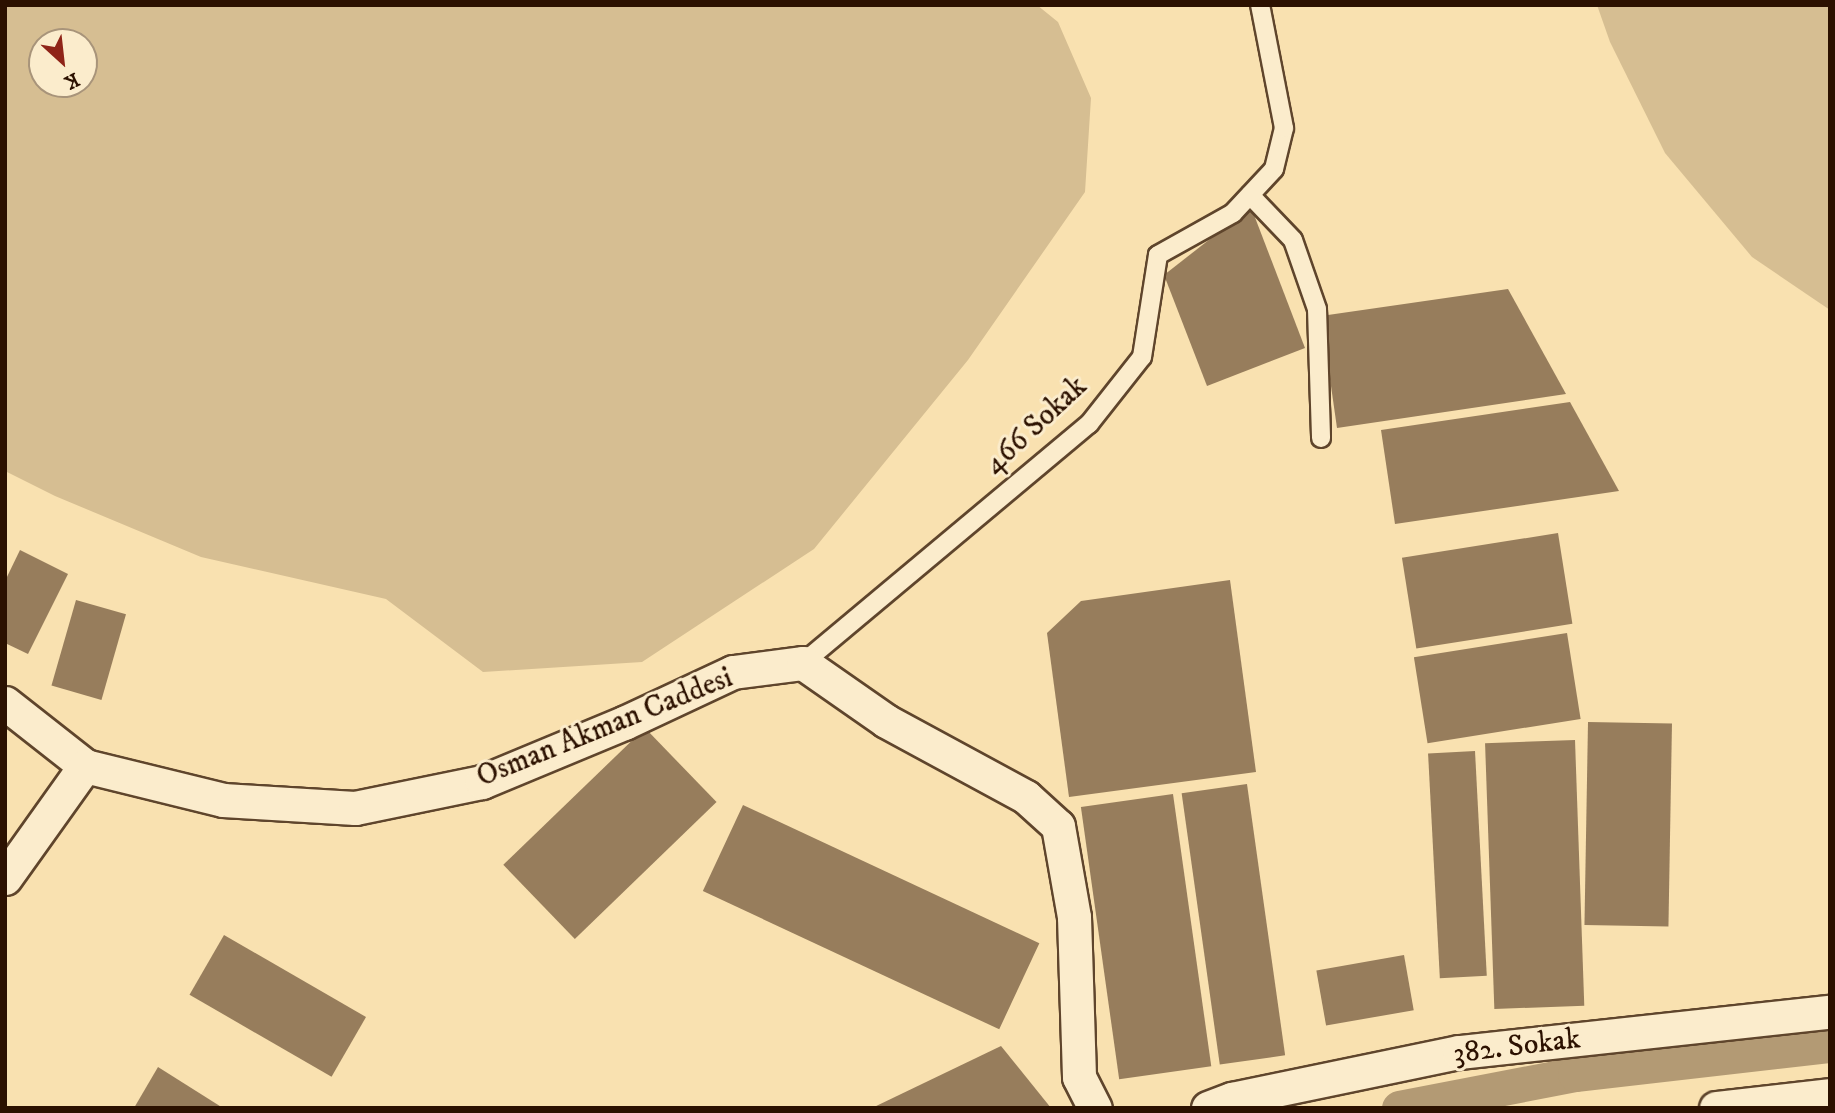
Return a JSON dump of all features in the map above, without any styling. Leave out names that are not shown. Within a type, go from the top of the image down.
[{"type":"street","name":"Osman Akman Caddesi","points":[[85,766],[223,800],[355,808],[482,782],[624,723],[733,672],[803,663]]},
{"type":"street","points":[[803,663],[886,721],[1026,797],[1058,826],[1074,917],[1079,1077],[1094,1108]]},
{"type":"street","points":[[5,703],[85,766],[5,878]]},
{"type":"street","name":"382. Sokak","points":[[1208,1108],[1232,1099],[1459,1052],[1830,1013]]},
{"type":"street","points":[[1716,1108],[1830,1095]]},
{"type":"lane","name":"466 Sokak","points":[[803,663],[1089,424],[1142,357],[1158,255],[1233,213],[1274,169],[1283,128],[1260,5]]},
{"type":"lane","points":[[1250,195],[1293,240],[1317,309],[1321,438]]},
{"type":"shaded area","points":[[5,5],[1037,5],[1058,22],[1091,98],[1085,192],[968,360],[814,549],[642,662],[483,672],[386,599],[201,557],[55,496],[5,471]]},
{"type":"shaded area","points":[[1597,5],[1830,5],[1830,310],[1752,257],[1665,153],[1610,42]]},
{"type":"building","points":[[1251,207],[1305,348],[1207,386],[1164,275]]},
{"type":"building","points":[[1508,289],[1566,394],[1337,428],[1321,316]]},
{"type":"building","points":[[1570,402],[1619,491],[1395,524],[1381,430]]},
{"type":"building","points":[[1558,533],[1572,624],[1416,649],[1402,558]]},
{"type":"building","points":[[20,550],[68,574],[28,654],[5,643],[5,581]]},
{"type":"building","points":[[1230,580],[1256,772],[1069,797],[1047,633],[1081,601]]},
{"type":"building","points":[[76,600],[126,614],[101,700],[51,686]]},
{"type":"building","points":[[1567,633],[1581,719],[1428,743],[1414,657]]},
{"type":"building","points":[[1588,722],[1672,723],[1668,926],[1584,925]]},
{"type":"building","points":[[645,728],[717,802],[575,939],[503,865]]},
{"type":"building","points":[[1575,740],[1584,1006],[1494,1009],[1485,743]]},
{"type":"building","points":[[1475,751],[1487,976],[1440,978],[1428,753]]},
{"type":"building","points":[[1247,784],[1285,1055],[1220,1065],[1182,793]]},
{"type":"building","points":[[1173,794],[1211,1066],[1119,1079],[1081,807]]},
{"type":"building","points":[[743,805],[1039,943],[999,1029],[703,891]]},
{"type":"building","points":[[224,935],[366,1017],[332,1077],[190,995]]},
{"type":"building","points":[[1404,955],[1414,1010],[1326,1026],[1316,970]]},
{"type":"building","points":[[1001,1046],[1051,1108],[872,1108]]},
{"type":"building","points":[[158,1067],[223,1108],[134,1108]]},
{"type":"waterway","points":[[1399,1108],[1575,1074],[1830,1045]]}]
